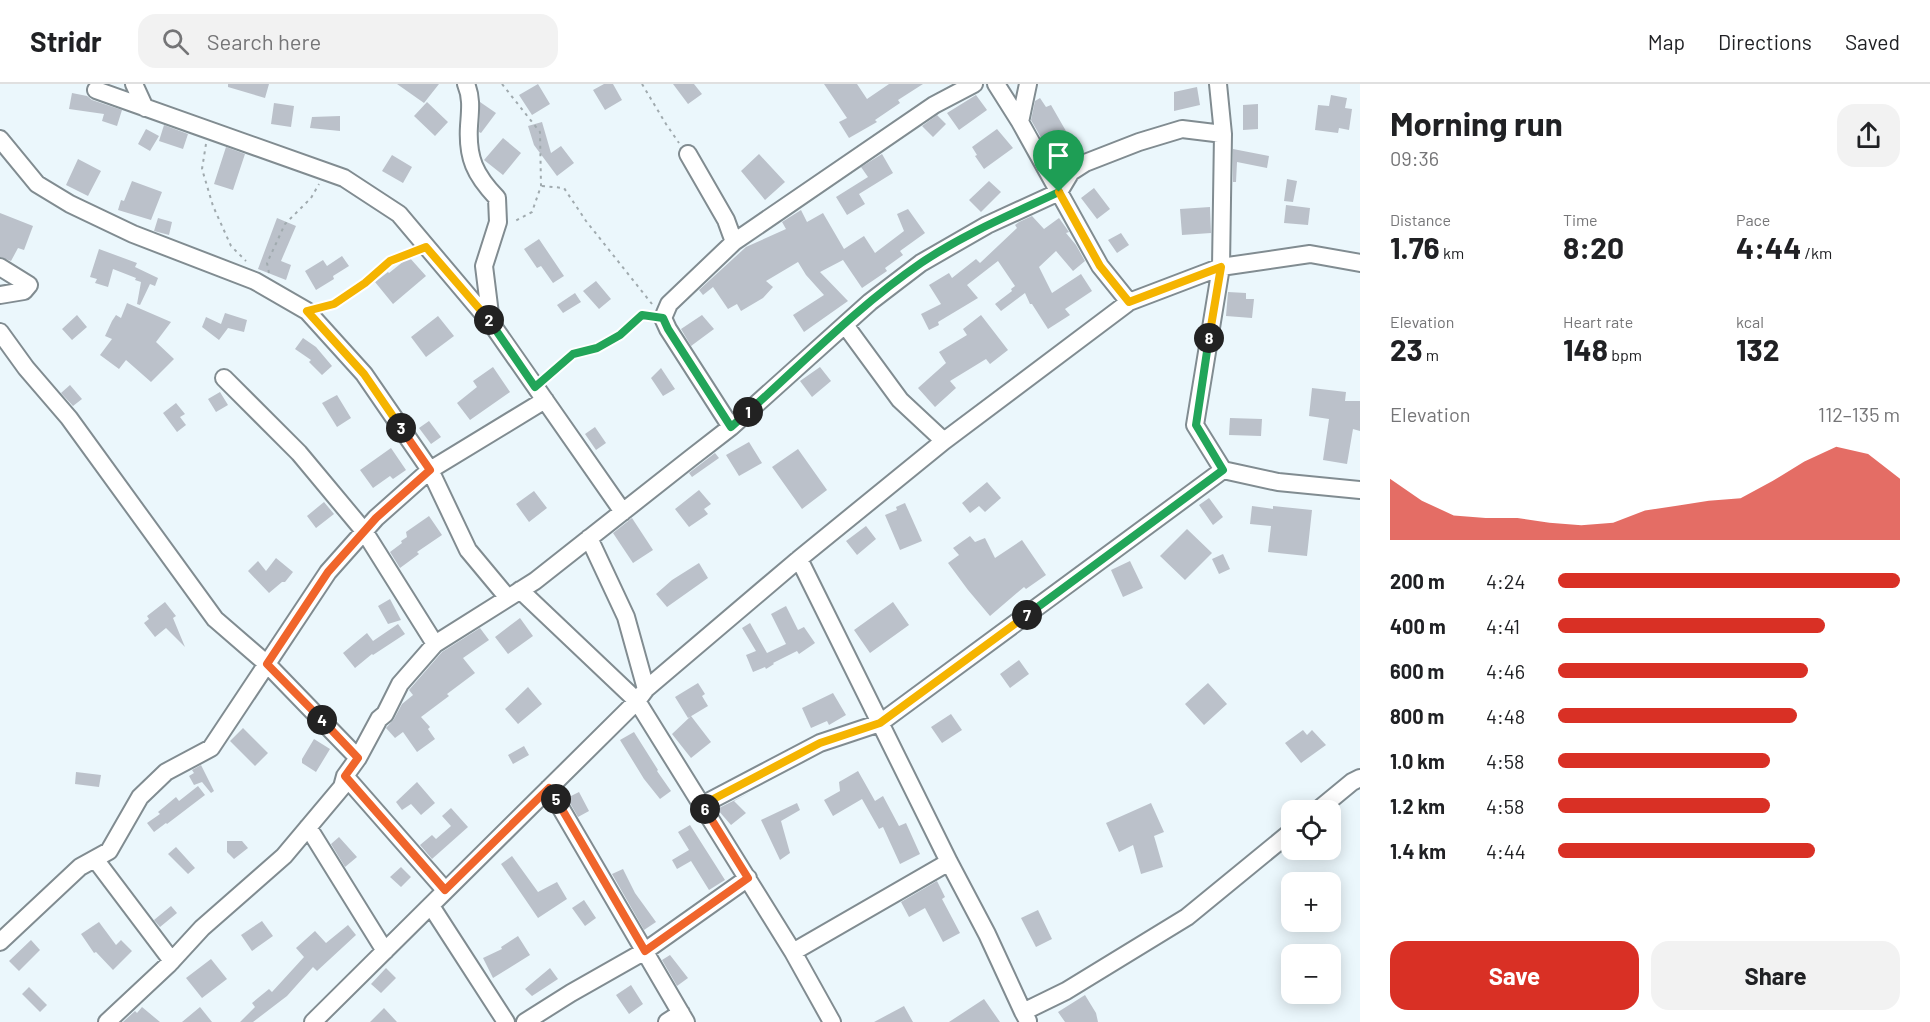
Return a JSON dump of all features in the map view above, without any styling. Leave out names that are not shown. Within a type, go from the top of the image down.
[{"type":"street","points":[[134,84],[146,108]]},
{"type":"street","points":[[466,84],[471,108],[468,146],[475,171],[497,198],[498,222],[484,266],[491,323]]},
{"type":"street","points":[[731,427],[668,329],[663,318],[669,304],[734,242],[934,105],[974,84]]},
{"type":"street","points":[[996,84],[1020,122],[1100,266],[1129,302]]},
{"type":"street","points":[[1020,122],[1028,84]]},
{"type":"street","points":[[1218,84],[1222,134],[1221,267],[1196,425],[1223,470],[1278,482],[1360,490]]},
{"type":"street","points":[[96,90],[344,178],[399,214],[491,323],[623,512]]},
{"type":"street","points":[[107,1022],[172,961],[202,928],[284,856],[342,787],[345,776],[358,758],[400,684],[435,644],[514,594],[623,512],[731,427],[870,302],[921,263],[987,225],[1059,192],[1071,172],[1085,163],[1139,142],[1182,129],[1222,134]]},
{"type":"street","points":[[0,139],[37,184],[70,204],[133,234],[255,281],[307,311],[364,374],[430,470],[468,550],[514,594],[642,695]]},
{"type":"street","points":[[688,154],[726,220],[734,242]]},
{"type":"street","points":[[313,1022],[642,695],[799,558],[944,441],[1129,302],[1221,267],[1310,254],[1360,263]]},
{"type":"street","points":[[0,267],[29,285],[24,291],[0,296]]},
{"type":"street","points":[[844,325],[900,399],[944,441]]},
{"type":"street","points":[[0,332],[26,368],[69,418],[215,619],[267,664],[358,758]]},
{"type":"street","points":[[224,378],[299,453],[364,531],[435,644]]},
{"type":"street","points":[[0,942],[80,867],[109,851],[140,797],[166,772],[211,748],[328,572],[376,518],[430,470],[540,393]]},
{"type":"street","points":[[702,805],[820,743],[880,723],[1223,470]]},
{"type":"street","points":[[589,538],[626,617],[642,695],[702,805],[793,952],[832,1022]]},
{"type":"street","points":[[799,558],[987,934],[1026,1017],[1187,917],[1281,840]]},
{"type":"street","points":[[345,776],[445,890]]},
{"type":"street","points":[[1330,800],[1360,778]]},
{"type":"street","points":[[549,788],[645,951],[678,1019]]},
{"type":"street","points":[[308,828],[385,951]]},
{"type":"street","points":[[95,859],[172,961]]},
{"type":"street","points":[[793,952],[949,862]]},
{"type":"street","points":[[525,1022],[645,951],[748,878]]},
{"type":"street","points":[[430,906],[506,1022]]},
{"type":"path","points":[[502,84],[540,132],[541,186],[532,212],[507,225]]},
{"type":"path","points":[[642,84],[666,124],[688,154]]},
{"type":"path","points":[[208,130],[202,169],[213,206],[231,246],[253,268]]},
{"type":"path","points":[[283,297],[271,279],[267,263],[285,224],[311,198],[325,171]]},
{"type":"path","points":[[541,186],[564,188],[586,221],[663,318]]},
{"type":"path","points":[[307,311],[334,304],[365,283],[390,261],[426,247]]},
{"type":"path","points":[[540,393],[573,354],[597,348],[620,335],[642,315],[663,318]]},
{"type":"building","points":[[228,84],[269,84],[265,98],[228,87]]},
{"type":"building","points":[[397,84],[439,84],[424,103]]},
{"type":"building","points":[[538,84],[550,104],[532,115],[519,95]]},
{"type":"building","points":[[604,84],[613,84],[622,100],[605,110],[593,90]]},
{"type":"building","points":[[673,84],[694,84],[702,94],[688,104]]},
{"type":"building","points":[[824,84],[857,84],[867,99],[889,84],[923,84],[898,100],[900,103],[875,120],[877,122],[849,138],[839,122],[847,118]]},
{"type":"building","points":[[1197,87],[1200,105],[1174,111],[1174,92]]},
{"type":"building","points":[[72,93],[87,96],[92,100],[122,110],[117,126],[102,121],[104,114],[69,109]]},
{"type":"building","points":[[976,95],[987,110],[959,130],[947,113]]},
{"type":"building","points":[[1331,95],[1347,98],[1345,108],[1352,109],[1349,130],[1339,128],[1338,133],[1315,130],[1318,105],[1329,106]]},
{"type":"building","points":[[1040,98],[1046,107],[1051,105],[1074,145],[1052,157],[1031,120],[1035,101]]},
{"type":"building","points":[[427,102],[448,122],[435,136],[414,116]]},
{"type":"building","points":[[480,102],[496,113],[481,133],[479,132]]},
{"type":"building","points":[[274,103],[294,106],[291,127],[271,124]]},
{"type":"building","points":[[1258,104],[1258,129],[1243,130],[1243,105]]},
{"type":"building","points":[[937,115],[946,124],[933,137],[922,126]]},
{"type":"building","points":[[340,116],[340,131],[310,128],[312,117]]},
{"type":"building","points":[[542,122],[551,153],[561,146],[574,163],[557,176],[534,145],[528,126]]},
{"type":"building","points":[[164,125],[188,134],[183,149],[159,141]]},
{"type":"building","points":[[146,129],[159,136],[150,151],[138,144]]},
{"type":"building","points":[[997,129],[1013,148],[984,169],[972,147]]},
{"type":"building","points":[[503,138],[521,153],[503,175],[484,160]]},
{"type":"building","points":[[226,147],[245,154],[233,190],[214,184]]},
{"type":"building","points":[[1233,149],[1269,156],[1267,168],[1237,162],[1236,182],[1233,182]]},
{"type":"building","points":[[759,154],[785,182],[765,200],[741,171]]},
{"type":"building","points":[[882,154],[893,173],[859,194],[865,204],[847,215],[836,197],[868,177],[861,167]]},
{"type":"building","points":[[392,155],[412,167],[403,183],[382,171]]},
{"type":"building","points":[[78,159],[101,171],[88,196],[66,185]]},
{"type":"building","points":[[1287,179],[1297,181],[1293,202],[1284,201]]},
{"type":"building","points":[[132,181],[162,192],[151,220],[118,210]]},
{"type":"building","points":[[989,181],[1001,192],[981,212],[969,200]]},
{"type":"building","points":[[1094,188],[1110,209],[1097,219],[1081,198]]},
{"type":"building","points":[[1286,205],[1310,208],[1308,225],[1284,223]]},
{"type":"building","points":[[1210,207],[1211,233],[1182,235],[1180,209]]},
{"type":"building","points":[[908,209],[925,233],[900,251],[903,255],[885,268],[887,271],[862,288],[843,260],[820,272],[848,301],[804,332],[793,315],[824,295],[798,262],[766,281],[773,287],[763,298],[741,311],[737,304],[728,309],[713,287],[703,295],[699,290],[746,247],[786,229],[782,222],[801,210],[807,222],[823,213],[844,249],[864,236],[875,253],[904,231],[897,214]]},
{"type":"building","points":[[0,213],[33,226],[24,250],[18,248],[11,261],[0,257]]},
{"type":"building","points":[[1032,216],[1044,229],[1059,218],[1085,261],[1073,271],[1056,251],[1039,267],[1052,293],[1081,274],[1092,291],[1065,309],[1070,315],[1048,329],[1025,293],[1001,311],[995,304],[1015,286],[998,261],[967,285],[978,298],[929,330],[921,314],[941,304],[929,285],[949,273],[952,278],[976,259],[980,263],[1017,228],[1015,225]]},
{"type":"building","points":[[158,218],[172,222],[169,235],[154,231]]},
{"type":"building","points":[[277,218],[296,226],[281,261],[291,265],[286,280],[258,269]]},
{"type":"building","points":[[1121,233],[1129,245],[1117,253],[1108,240]]},
{"type":"building","points":[[539,239],[564,276],[553,283],[541,266],[537,268],[524,249]]},
{"type":"building","points":[[99,249],[137,263],[135,267],[158,278],[155,286],[150,284],[140,305],[137,304],[141,282],[135,280],[136,278],[113,269],[108,287],[95,283],[97,279],[90,277]]},
{"type":"building","points":[[342,256],[349,266],[316,290],[305,271],[323,260],[327,266]]},
{"type":"building","points":[[409,257],[426,276],[393,304],[375,282]]},
{"type":"building","points":[[596,281],[611,299],[599,309],[583,291]]},
{"type":"building","points":[[1228,292],[1246,293],[1246,299],[1254,299],[1252,318],[1226,316]]},
{"type":"building","points":[[575,293],[581,302],[563,313],[557,305]]},
{"type":"building","points":[[127,303],[171,322],[156,342],[174,359],[151,382],[126,360],[119,369],[100,355],[112,339],[105,336],[112,321],[116,315],[121,318]]},
{"type":"building","points":[[225,313],[247,320],[244,332],[228,328],[219,340],[202,327],[206,317],[221,324]]},
{"type":"building","points":[[77,315],[87,327],[72,340],[62,329]]},
{"type":"building","points":[[702,315],[714,329],[691,346],[681,329]]},
{"type":"building","points":[[981,315],[1008,350],[990,364],[986,359],[950,381],[956,388],[935,407],[918,388],[946,363],[939,352],[967,335],[963,329]]},
{"type":"building","points":[[438,316],[454,336],[426,357],[411,337]]},
{"type":"building","points":[[303,338],[316,347],[332,366],[322,375],[309,362],[311,360],[295,349]]},
{"type":"building","points":[[493,367],[510,392],[470,420],[457,403],[477,387],[473,381]]},
{"type":"building","points":[[820,367],[831,381],[812,397],[800,381]]},
{"type":"building","points":[[661,368],[675,389],[663,396],[651,378]]},
{"type":"building","points":[[70,385],[82,399],[73,406],[61,393]]},
{"type":"building","points":[[1312,388],[1346,392],[1345,401],[1360,401],[1360,431],[1353,429],[1347,464],[1323,460],[1329,419],[1309,416]]},
{"type":"building","points":[[220,392],[228,405],[216,412],[208,399]]},
{"type":"building","points":[[337,395],[351,418],[337,427],[322,403]]},
{"type":"building","points":[[176,403],[185,414],[180,417],[186,425],[177,432],[163,413]]},
{"type":"building","points":[[1230,418],[1262,419],[1261,436],[1229,435]]},
{"type":"building","points":[[429,421],[441,437],[431,444],[419,428]]},
{"type":"building","points":[[595,427],[606,443],[596,450],[585,434]]},
{"type":"building","points":[[749,442],[762,463],[739,476],[726,455]]},
{"type":"building","points":[[391,448],[406,470],[393,479],[390,476],[373,488],[360,470]]},
{"type":"building","points":[[798,449],[827,490],[802,509],[772,467]]},
{"type":"building","points":[[715,453],[719,458],[692,477],[689,473]]},
{"type":"building","points":[[987,482],[1001,498],[985,512],[979,506],[970,513],[962,503]]},
{"type":"building","points":[[699,490],[711,504],[704,509],[708,514],[689,527],[675,509]]},
{"type":"building","points":[[534,491],[547,508],[529,522],[516,504]]},
{"type":"building","points":[[1209,498],[1223,517],[1213,525],[1199,505]]},
{"type":"building","points":[[324,502],[334,514],[316,528],[307,516]]},
{"type":"building","points":[[905,503],[922,541],[900,550],[885,515],[897,510],[896,507]]},
{"type":"building","points":[[1252,506],[1312,510],[1307,556],[1268,552],[1271,526],[1250,524]]},
{"type":"building","points":[[429,516],[442,535],[417,552],[419,554],[400,568],[390,552],[407,537],[406,532]]},
{"type":"building","points":[[632,518],[653,550],[633,563],[613,533]]},
{"type":"building","points":[[866,526],[876,539],[857,555],[846,541]]},
{"type":"building","points":[[1187,529],[1212,553],[1185,580],[1160,556]]},
{"type":"building","points":[[970,536],[975,542],[985,538],[995,558],[1022,540],[1046,575],[1026,589],[1024,587],[990,616],[948,563],[959,555],[953,548]]},
{"type":"building","points":[[1223,554],[1230,569],[1219,574],[1212,559]]},
{"type":"building","points":[[276,558],[293,572],[285,582],[269,593],[248,571],[258,561],[266,571]]},
{"type":"building","points":[[1130,561],[1143,588],[1123,597],[1111,570]]},
{"type":"building","points":[[699,563],[708,578],[667,607],[656,594],[672,580]]},
{"type":"building","points":[[390,599],[401,620],[388,624],[378,606]]},
{"type":"building","points":[[165,602],[176,616],[173,618],[185,647],[166,628],[155,637],[144,623],[149,619],[147,616]]},
{"type":"building","points":[[893,602],[909,625],[870,653],[854,630]]},
{"type":"building","points":[[786,606],[798,630],[804,627],[815,643],[799,654],[797,651],[766,669],[765,667],[753,672],[746,655],[756,651],[742,628],[750,623],[767,653],[786,644],[771,614]]},
{"type":"building","points":[[520,618],[533,636],[508,654],[495,637]]},
{"type":"building","points":[[398,624],[405,634],[372,654],[355,668],[343,653],[367,633],[373,641]]},
{"type":"building","points":[[480,628],[489,640],[463,658],[475,673],[421,717],[430,727],[428,729],[435,739],[417,752],[403,732],[395,738],[386,728],[402,704],[413,695],[409,690],[442,652]]},
{"type":"building","points":[[1019,660],[1029,674],[1010,688],[1000,674]]},
{"type":"building","points":[[698,683],[705,694],[702,696],[708,706],[688,718],[675,697]]},
{"type":"building","points":[[1208,683],[1227,704],[1204,725],[1185,704]]},
{"type":"building","points":[[528,687],[542,704],[518,724],[505,709]]},
{"type":"building","points":[[833,693],[846,715],[829,725],[827,721],[811,728],[802,708]]},
{"type":"building","points":[[951,714],[962,730],[942,743],[931,727]]},
{"type":"building","points":[[691,716],[711,742],[691,758],[672,734]]},
{"type":"building","points":[[243,728],[268,753],[255,766],[230,741]]},
{"type":"building","points":[[1303,730],[1307,735],[1312,730],[1326,745],[1301,763],[1285,743]]},
{"type":"building","points":[[634,732],[671,791],[660,799],[644,779],[620,740]]},
{"type":"building","points":[[314,739],[330,749],[316,772],[302,763]]},
{"type":"building","points":[[524,746],[529,755],[513,764],[508,755]]},
{"type":"building","points":[[201,765],[214,791],[211,793],[202,782],[194,785],[189,776],[194,773],[192,770]]},
{"type":"building","points":[[858,771],[875,801],[883,796],[899,826],[906,823],[920,854],[900,864],[883,827],[879,829],[862,799],[833,816],[824,800],[840,791],[839,782]]},
{"type":"building","points":[[76,772],[101,775],[99,787],[75,784]]},
{"type":"building","points":[[417,782],[435,803],[421,815],[411,804],[402,810],[396,802]]},
{"type":"building","points":[[198,786],[205,795],[154,832],[147,823],[160,814],[158,812],[176,797],[179,801]]},
{"type":"building","points":[[579,792],[589,811],[578,817],[567,798]]},
{"type":"building","points":[[751,792],[734,801],[746,813],[731,825],[717,809]]},
{"type":"building","points":[[797,803],[800,810],[781,821],[790,853],[780,860],[761,820]]},
{"type":"building","points":[[1151,803],[1164,832],[1154,836],[1163,867],[1141,874],[1133,845],[1119,852],[1106,823]]},
{"type":"building","points":[[451,808],[468,827],[432,859],[420,845],[432,835],[436,839],[451,826],[442,816]]},
{"type":"building","points":[[690,825],[725,880],[709,890],[691,861],[677,869],[672,860],[689,850],[678,832]]},
{"type":"building","points":[[339,837],[357,857],[345,867],[331,844]]},
{"type":"building","points":[[227,841],[242,841],[248,848],[234,859],[227,852]]},
{"type":"building","points":[[176,847],[195,868],[188,874],[168,854]]},
{"type":"building","points":[[512,856],[538,892],[557,882],[567,899],[538,918],[501,864]]},
{"type":"building","points":[[401,867],[411,877],[401,887],[390,877]]},
{"type":"building","points":[[623,869],[635,893],[656,922],[644,930],[612,874]]},
{"type":"building","points":[[937,881],[945,897],[942,899],[960,933],[943,942],[925,908],[909,917],[901,902]]},
{"type":"building","points":[[584,900],[596,918],[585,926],[572,908]]},
{"type":"building","points":[[171,906],[177,913],[160,927],[154,920]]},
{"type":"building","points":[[1038,910],[1052,939],[1036,947],[1021,918]]},
{"type":"building","points":[[262,921],[273,936],[252,951],[241,935]]},
{"type":"building","points":[[99,922],[116,945],[121,940],[132,951],[113,970],[96,952],[94,953],[81,934]]},
{"type":"building","points":[[348,925],[356,935],[317,971],[313,967],[287,996],[253,1022],[240,1022],[255,1007],[252,1003],[269,989],[272,992],[304,957],[296,948],[315,931],[326,943]]},
{"type":"building","points":[[518,936],[530,955],[493,978],[483,958],[502,949],[501,947]]},
{"type":"building","points":[[31,940],[40,950],[19,971],[9,961]]},
{"type":"building","points":[[670,955],[688,978],[677,986],[662,960]]},
{"type":"building","points":[[211,959],[227,979],[202,998],[186,978]]},
{"type":"building","points":[[386,968],[396,978],[381,993],[371,984]]},
{"type":"building","points":[[550,968],[558,979],[532,996],[525,989]]},
{"type":"building","points":[[631,985],[643,1004],[629,1014],[616,995]]},
{"type":"building","points":[[29,987],[47,1005],[40,1012],[22,994]]},
{"type":"building","points":[[1085,995],[1096,1013],[1098,1022],[1065,1022],[1058,1012]]},
{"type":"building","points":[[984,999],[1000,1022],[949,1022]]},
{"type":"building","points":[[904,1006],[913,1022],[874,1022]]},
{"type":"building","points":[[142,1007],[160,1022],[123,1022],[135,1011],[137,1013]]},
{"type":"building","points":[[200,1007],[212,1022],[182,1022]]},
{"type":"building","points":[[384,1008],[397,1022],[370,1022]]},
{"type":"route","points":[[1059,192],[1100,266],[1129,302],[1221,267],[1196,425],[1223,470],[880,723],[820,743],[702,805],[748,878],[645,951],[549,788],[445,890],[345,776],[358,758],[267,664],[328,572],[376,518],[430,470],[364,374],[307,311],[334,304],[365,283],[390,261],[426,247],[491,323],[535,387],[573,354],[597,348],[620,335],[642,315],[663,318],[731,427],[870,302],[921,263],[987,225],[1059,192]]}]
